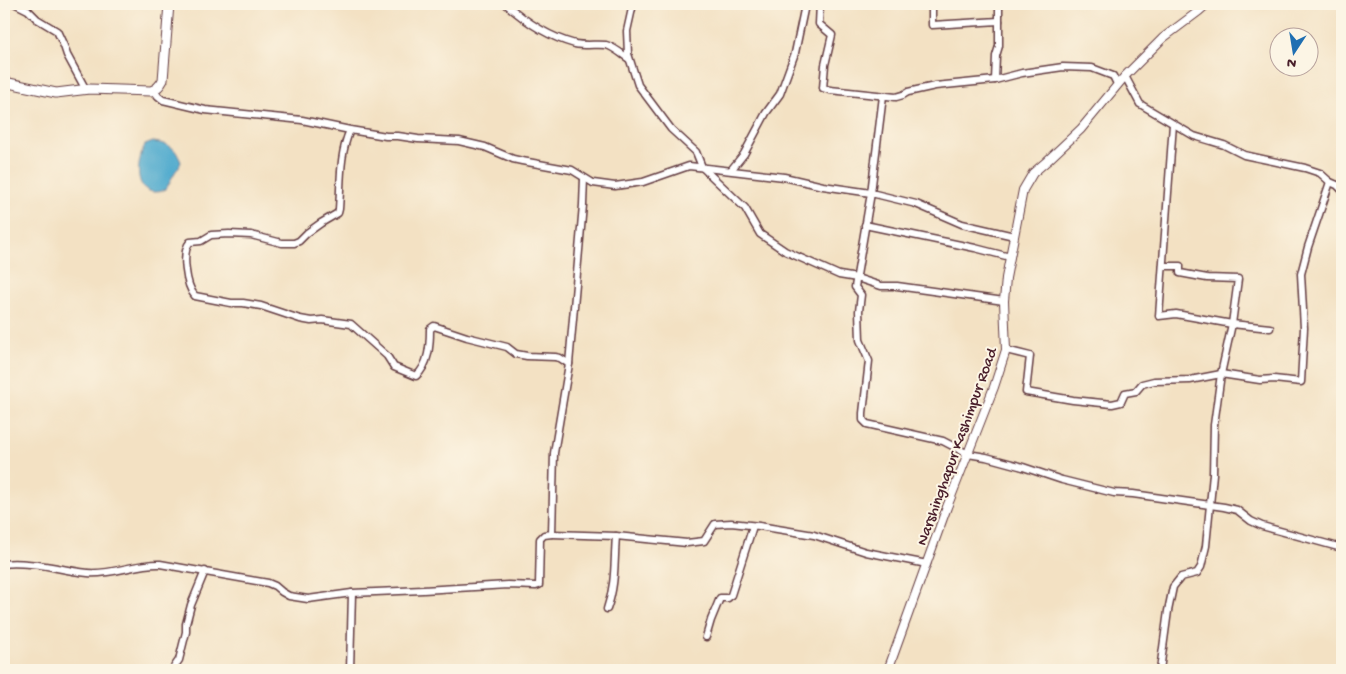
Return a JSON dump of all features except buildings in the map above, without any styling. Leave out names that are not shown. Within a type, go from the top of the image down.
[{"type":"main road","points":[[4,82],[56,93],[88,90],[152,91],[160,87],[163,80],[169,4]]},
{"type":"street","points":[[16,4],[28,10],[37,20],[58,31],[67,55],[88,90]]},
{"type":"street","points":[[506,4],[531,24],[563,40],[586,46],[608,46],[630,60]]},
{"type":"street","points":[[633,4],[627,31],[628,54],[638,85],[671,129],[696,152],[702,167],[744,208],[760,234],[785,251],[839,274],[881,286],[897,286],[1004,301]]},
{"type":"street","points":[[731,170],[744,154],[766,113],[780,94],[795,53],[807,4],[796,4]]},
{"type":"street","points":[[820,4],[819,24],[832,35],[825,65],[824,88],[830,90],[896,97],[908,92],[935,86],[996,80],[1022,73],[1063,67],[1092,68],[1113,76],[1117,84]]},
{"type":"street","points":[[934,4],[932,6],[932,25],[999,22]]},
{"type":"street","points":[[996,80],[996,56],[999,46],[999,4]]},
{"type":"street","points":[[1194,4],[1199,11]]},
{"type":"street","name":"Narshinghapur Kashimpur Road","points":[[888,670],[994,387],[1006,350],[1004,301],[1006,278],[1023,190],[1033,173],[1081,129],[1117,84],[1163,38],[1207,4]]},
{"type":"street","points":[[1126,76],[1140,104],[1194,136],[1224,145],[1244,155],[1320,173],[1342,190]]},
{"type":"street","points":[[152,91],[163,100],[205,110],[302,120],[386,136],[459,141],[485,147],[522,162],[572,170],[593,183],[615,186],[643,182],[689,166],[784,177],[823,186],[871,193],[916,204],[962,224],[1014,236]]},
{"type":"street","points":[[883,96],[871,193],[855,287],[861,295],[858,318],[860,340],[869,361],[863,412],[863,420],[867,424],[943,441],[968,454],[1023,467],[1062,480],[1114,493],[1133,494],[1237,510],[1251,521],[1262,526],[1342,548]]},
{"type":"street","points":[[1173,124],[1159,316],[1176,314],[1232,324],[1270,328]]},
{"type":"street","points":[[350,130],[343,155],[338,213],[307,233],[299,241],[289,244],[251,235],[210,235],[201,241],[190,242],[187,244],[185,264],[189,288],[193,295],[230,303],[261,306],[300,319],[351,324],[387,356],[394,367],[416,376],[421,371],[428,356],[430,330],[434,326],[507,347],[516,354],[555,357],[569,364]]},
{"type":"street","points":[[552,534],[554,454],[569,364],[584,178]]},
{"type":"street","points":[[1006,350],[1030,356],[1026,392],[1073,400],[1112,404],[1121,402],[1125,393],[1136,391],[1142,384],[1154,381],[1190,380],[1221,374],[1260,380],[1274,379],[1301,382],[1304,328],[1301,274],[1330,182]]},
{"type":"street","points":[[865,224],[1010,257]]},
{"type":"street","points":[[1160,670],[1173,587],[1181,577],[1198,574],[1206,546],[1207,524],[1211,505],[1214,425],[1238,279],[1207,278],[1180,273],[1180,266],[1163,266]]},
{"type":"street","points":[[4,564],[48,566],[89,573],[105,573],[154,564],[268,583],[289,596],[312,599],[352,593],[508,585],[536,586],[539,585],[540,577],[540,539],[544,534],[616,536],[687,543],[704,540],[715,524],[731,523],[814,535],[866,552],[927,564]]},
{"type":"street","points":[[706,637],[710,620],[720,598],[728,598],[732,595],[753,526]]},
{"type":"street","points":[[607,609],[615,581],[616,536]]},
{"type":"street","points":[[172,670],[179,660],[190,604],[205,571]]},
{"type":"street","points":[[350,670],[352,593]]},
{"type":"water","points":[[153,142],[174,149],[181,162],[168,186],[158,192],[147,190],[142,186],[139,173],[142,151],[145,145]]}]
